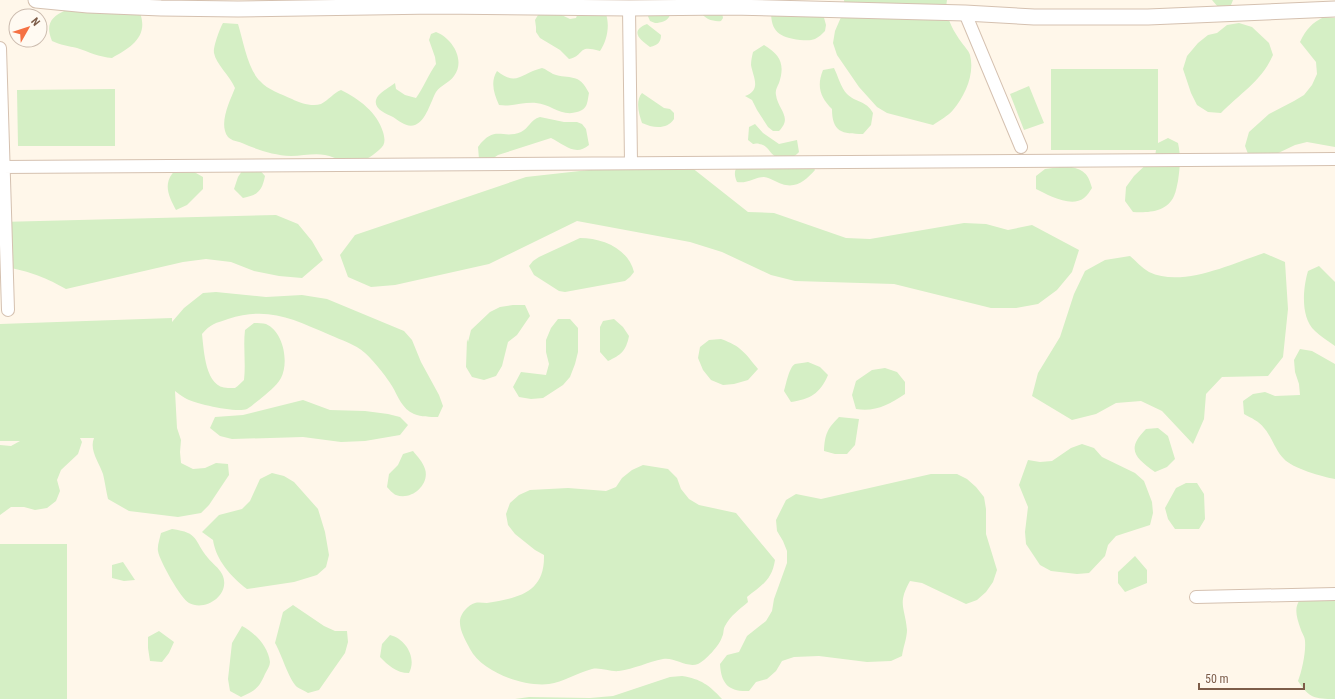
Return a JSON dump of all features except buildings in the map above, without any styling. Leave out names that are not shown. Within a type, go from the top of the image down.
[{"type":"street","points":[[36,0],[88,5],[169,8],[238,9],[436,6],[629,8],[731,7],[965,13],[1034,17],[1148,17],[1335,9]]},
{"type":"street","points":[[629,8],[632,163]]},
{"type":"street","points":[[965,13],[1021,147]]},
{"type":"street","points":[[0,48],[2,167],[8,310]]},
{"type":"street","points":[[2,167],[1036,162],[1335,159]]},
{"type":"street","points":[[1196,597],[1335,594]]},
{"type":"green space","points":[[844,0],[947,0],[946,6],[950,23],[955,33],[969,52],[971,62],[968,84],[961,98],[951,112],[933,125],[887,113],[877,107],[859,87],[837,55],[833,43],[835,31],[845,8]]},
{"type":"green space","points":[[1212,0],[1233,0],[1229,10],[1218,7]]},
{"type":"green space","points":[[580,7],[606,14],[608,23],[607,33],[600,51],[584,49],[578,55],[569,59],[560,50],[540,38],[536,32],[535,20],[538,15],[551,12],[558,13],[570,19],[576,18]]},
{"type":"green space","points":[[66,10],[140,13],[142,29],[140,35],[131,46],[112,58],[103,57],[52,41],[49,26],[56,15]]},
{"type":"green space","points":[[771,11],[823,14],[826,25],[825,31],[815,39],[811,40],[800,40],[787,37],[775,29],[771,18]]},
{"type":"green space","points":[[701,12],[722,12],[723,18],[721,21],[715,21],[707,18]]},
{"type":"green space","points":[[647,14],[670,15],[668,19],[660,23],[655,23],[650,21]]},
{"type":"green space","points":[[1324,17],[1335,18],[1335,147],[1307,142],[1295,145],[1272,156],[1250,159],[1245,146],[1249,132],[1269,114],[1304,95],[1312,85],[1317,74],[1316,62],[1300,42],[1310,27]]},
{"type":"green space","points":[[223,23],[238,24],[252,70],[263,84],[299,102],[310,105],[321,104],[341,90],[361,102],[372,112],[384,135],[383,146],[366,159],[348,161],[321,154],[291,156],[278,155],[260,150],[228,137],[224,126],[226,112],[235,88],[217,61],[214,53],[216,42]]},
{"type":"green space","points":[[1239,23],[1252,27],[1269,43],[1273,55],[1262,73],[1250,87],[1221,113],[1208,112],[1197,105],[1191,93],[1183,69],[1187,56],[1198,43],[1208,35],[1217,33],[1227,25]]},
{"type":"green space","points":[[647,24],[661,35],[658,43],[650,47],[638,36],[637,33],[638,30]]},
{"type":"green space","points":[[436,32],[447,39],[456,50],[458,57],[457,70],[454,76],[436,92],[428,110],[419,123],[409,126],[380,110],[377,107],[376,100],[380,94],[395,83],[396,89],[405,95],[416,98],[436,64],[429,40],[431,34]]},
{"type":"green space","points":[[764,45],[778,57],[782,71],[776,89],[776,94],[777,100],[784,113],[785,122],[779,131],[773,131],[768,127],[752,100],[745,96],[755,87],[751,65],[753,52]]},
{"type":"green space","points":[[542,68],[553,74],[578,79],[582,82],[589,93],[587,103],[581,111],[566,113],[536,103],[499,105],[494,92],[493,84],[497,71],[504,76],[514,78]]},
{"type":"green space","points":[[834,68],[841,85],[847,94],[867,106],[873,113],[871,125],[863,134],[844,132],[836,127],[832,117],[832,109],[822,96],[820,82],[823,70]]},
{"type":"green space","points":[[1051,69],[1158,69],[1158,143],[1168,138],[1178,143],[1180,157],[1179,176],[1176,191],[1171,201],[1167,205],[1151,212],[1133,212],[1125,201],[1126,187],[1134,176],[1155,156],[1156,150],[1051,150]]},
{"type":"green space","points":[[1029,86],[1044,123],[1024,130],[1010,94]]},
{"type":"green space","points":[[115,89],[115,146],[18,146],[17,90]]},
{"type":"green space","points":[[642,93],[664,108],[670,109],[674,113],[674,119],[671,123],[660,127],[655,127],[642,123],[638,104]]},
{"type":"green space","points":[[540,117],[582,124],[586,129],[589,145],[579,150],[574,150],[551,138],[498,155],[489,161],[479,159],[478,147],[489,136],[494,134],[514,134],[521,132],[534,120]]},
{"type":"green space","points":[[755,124],[763,133],[779,144],[797,140],[799,152],[790,158],[780,158],[773,155],[763,145],[753,144],[748,140],[749,127]]},
{"type":"green space","points":[[250,159],[265,176],[261,189],[256,194],[243,198],[234,189],[238,177]]},
{"type":"green space","points":[[182,165],[203,177],[203,189],[187,205],[176,210],[168,192],[168,183],[172,174]]},
{"type":"green space","points":[[738,165],[812,165],[815,170],[800,183],[792,185],[782,184],[764,177],[737,182],[735,171]]},
{"type":"green space","points":[[625,166],[691,167],[748,212],[774,213],[846,238],[870,239],[964,223],[986,224],[1008,230],[1032,225],[1079,250],[1072,272],[1057,290],[1038,304],[1016,308],[991,308],[894,284],[795,281],[771,275],[722,252],[690,242],[577,221],[489,264],[395,285],[371,287],[348,277],[340,255],[355,235],[526,177]]},
{"type":"green space","points":[[1068,166],[1082,171],[1089,179],[1092,188],[1084,198],[1073,202],[1060,200],[1036,189],[1036,176],[1045,169]]},
{"type":"green space","points":[[276,215],[298,224],[312,241],[323,260],[302,278],[279,276],[254,271],[231,262],[206,259],[183,262],[66,289],[34,274],[0,266],[0,222]]},
{"type":"green space","points":[[580,238],[597,240],[613,246],[626,257],[634,272],[625,281],[565,292],[559,291],[534,275],[529,266],[533,261]]},
{"type":"green space","points":[[1264,253],[1285,262],[1288,309],[1283,357],[1268,376],[1222,377],[1206,394],[1204,419],[1193,444],[1162,411],[1141,401],[1116,403],[1096,414],[1072,420],[1032,396],[1038,373],[1060,337],[1074,294],[1085,271],[1105,260],[1130,256],[1149,272],[1162,276],[1191,276],[1222,268]]},
{"type":"green space","points":[[1319,266],[1335,282],[1335,346],[1322,337],[1310,325],[1305,310],[1304,294],[1308,271]]},
{"type":"green space","points":[[216,292],[266,297],[302,295],[327,299],[404,331],[412,340],[421,362],[439,395],[443,406],[438,417],[420,416],[406,409],[390,382],[379,368],[365,353],[352,345],[292,319],[268,314],[242,315],[214,324],[202,334],[207,367],[215,382],[220,386],[235,388],[244,380],[245,330],[254,323],[266,324],[277,334],[283,348],[285,364],[281,378],[274,387],[247,409],[234,410],[206,405],[190,400],[175,391],[177,428],[181,440],[181,463],[193,469],[205,468],[216,463],[228,464],[229,475],[209,505],[201,513],[178,517],[129,511],[108,499],[103,474],[94,452],[94,438],[80,438],[82,442],[78,454],[61,470],[57,480],[60,491],[56,501],[47,508],[35,510],[24,507],[11,507],[0,515],[0,445],[11,446],[20,441],[0,441],[0,324],[172,318],[172,322],[184,308],[203,293]]},
{"type":"green space","points":[[525,305],[530,316],[517,335],[508,342],[502,366],[496,376],[484,380],[472,377],[466,367],[467,339],[468,342],[471,330],[490,312],[500,307]]},
{"type":"green space","points":[[558,319],[570,319],[578,328],[578,352],[570,377],[563,385],[543,398],[531,399],[519,397],[513,387],[521,372],[546,375],[549,364],[546,352],[546,340],[551,328]]},
{"type":"green space","points":[[614,319],[623,327],[629,336],[622,352],[608,361],[600,352],[600,327],[603,321]]},
{"type":"green space","points":[[721,339],[738,347],[758,369],[748,380],[723,385],[711,380],[703,370],[698,358],[700,347],[709,340]]},
{"type":"green space","points":[[1300,349],[1312,351],[1335,364],[1335,479],[1308,472],[1288,462],[1281,455],[1262,426],[1244,414],[1243,401],[1253,394],[1265,392],[1275,396],[1300,395],[1294,360]]},
{"type":"green space","points":[[808,362],[820,367],[828,375],[822,387],[814,394],[804,399],[791,402],[784,391],[789,372],[795,364]]},
{"type":"green space","points":[[885,368],[897,372],[905,382],[905,394],[882,407],[863,410],[856,409],[852,395],[856,381],[872,370]]},
{"type":"green space","points":[[303,400],[330,410],[365,411],[388,414],[400,417],[408,425],[400,435],[365,441],[341,442],[303,437],[232,439],[220,436],[210,428],[215,417],[243,415]]},
{"type":"green space","points":[[839,417],[859,419],[855,445],[847,454],[835,454],[824,451],[827,432]]},
{"type":"green space","points":[[1158,428],[1168,436],[1175,459],[1167,467],[1155,472],[1138,458],[1135,448],[1140,436],[1146,429]]},
{"type":"green space","points":[[1082,444],[1094,448],[1102,457],[1135,473],[1144,481],[1152,502],[1153,513],[1150,525],[1116,536],[1108,545],[1105,556],[1089,573],[1077,574],[1051,571],[1040,565],[1026,544],[1025,532],[1028,507],[1019,485],[1028,460],[1040,462],[1052,461],[1071,448]]},
{"type":"green space","points":[[413,451],[424,466],[426,475],[425,480],[414,493],[408,496],[396,495],[387,487],[389,474],[398,465],[403,454]]},
{"type":"green space","points":[[643,465],[668,469],[677,478],[681,489],[689,499],[699,505],[736,513],[775,560],[774,567],[766,582],[747,597],[748,602],[727,622],[724,627],[721,640],[712,652],[704,660],[694,665],[663,659],[619,671],[592,669],[549,684],[527,683],[516,680],[493,671],[484,665],[470,649],[463,635],[460,620],[463,612],[467,607],[475,603],[487,603],[519,596],[535,586],[540,578],[543,568],[544,555],[535,550],[515,534],[508,525],[506,514],[510,503],[519,495],[530,490],[568,488],[606,491],[616,487],[622,478],[632,470]]},
{"type":"green space","points":[[272,473],[284,476],[294,482],[318,509],[325,532],[329,555],[326,567],[317,575],[294,582],[247,589],[225,568],[217,554],[213,540],[202,532],[219,515],[242,509],[250,501],[260,479]]},
{"type":"green space","points":[[931,474],[957,474],[967,479],[984,497],[986,509],[986,534],[997,570],[993,582],[986,592],[977,600],[966,604],[922,583],[910,581],[903,601],[907,630],[902,656],[891,661],[867,662],[819,656],[794,657],[782,661],[776,671],[767,679],[756,682],[749,691],[736,690],[727,685],[722,677],[720,664],[727,655],[739,652],[747,636],[766,621],[772,611],[774,599],[787,563],[787,551],[777,531],[776,520],[786,500],[796,494],[821,499]]},
{"type":"green space","points":[[1186,483],[1197,483],[1204,494],[1205,519],[1199,529],[1175,529],[1168,519],[1165,508],[1176,488]]},
{"type":"green space","points":[[172,529],[192,535],[203,552],[222,574],[224,581],[223,588],[216,599],[210,603],[196,605],[185,600],[166,570],[159,556],[158,547],[161,533]]},
{"type":"green space","points":[[0,544],[67,544],[67,699],[0,699]]},
{"type":"green space","points":[[1135,556],[1147,570],[1147,583],[1125,592],[1118,583],[1118,572]]},
{"type":"green space","points":[[123,562],[135,580],[124,581],[112,578],[112,565]]},
{"type":"green space","points":[[1314,588],[1335,588],[1335,699],[1317,698],[1309,694],[1298,681],[1303,661],[1305,638],[1301,630],[1296,610],[1302,597]]},
{"type":"green space","points":[[293,605],[324,626],[335,631],[347,631],[348,642],[345,653],[319,690],[308,693],[297,687],[294,683],[275,643],[283,612]]},
{"type":"green space","points":[[242,626],[252,632],[264,645],[269,656],[270,665],[261,683],[253,691],[241,697],[230,691],[228,679],[232,643]]},
{"type":"green space","points":[[159,631],[174,642],[169,653],[162,662],[150,661],[148,637]]},
{"type":"green space","points":[[390,635],[401,641],[411,655],[412,661],[409,673],[396,670],[389,666],[380,657],[382,644]]},
{"type":"green space","points":[[682,676],[704,683],[722,699],[515,699],[529,697],[590,698],[613,696],[670,677]]}]
